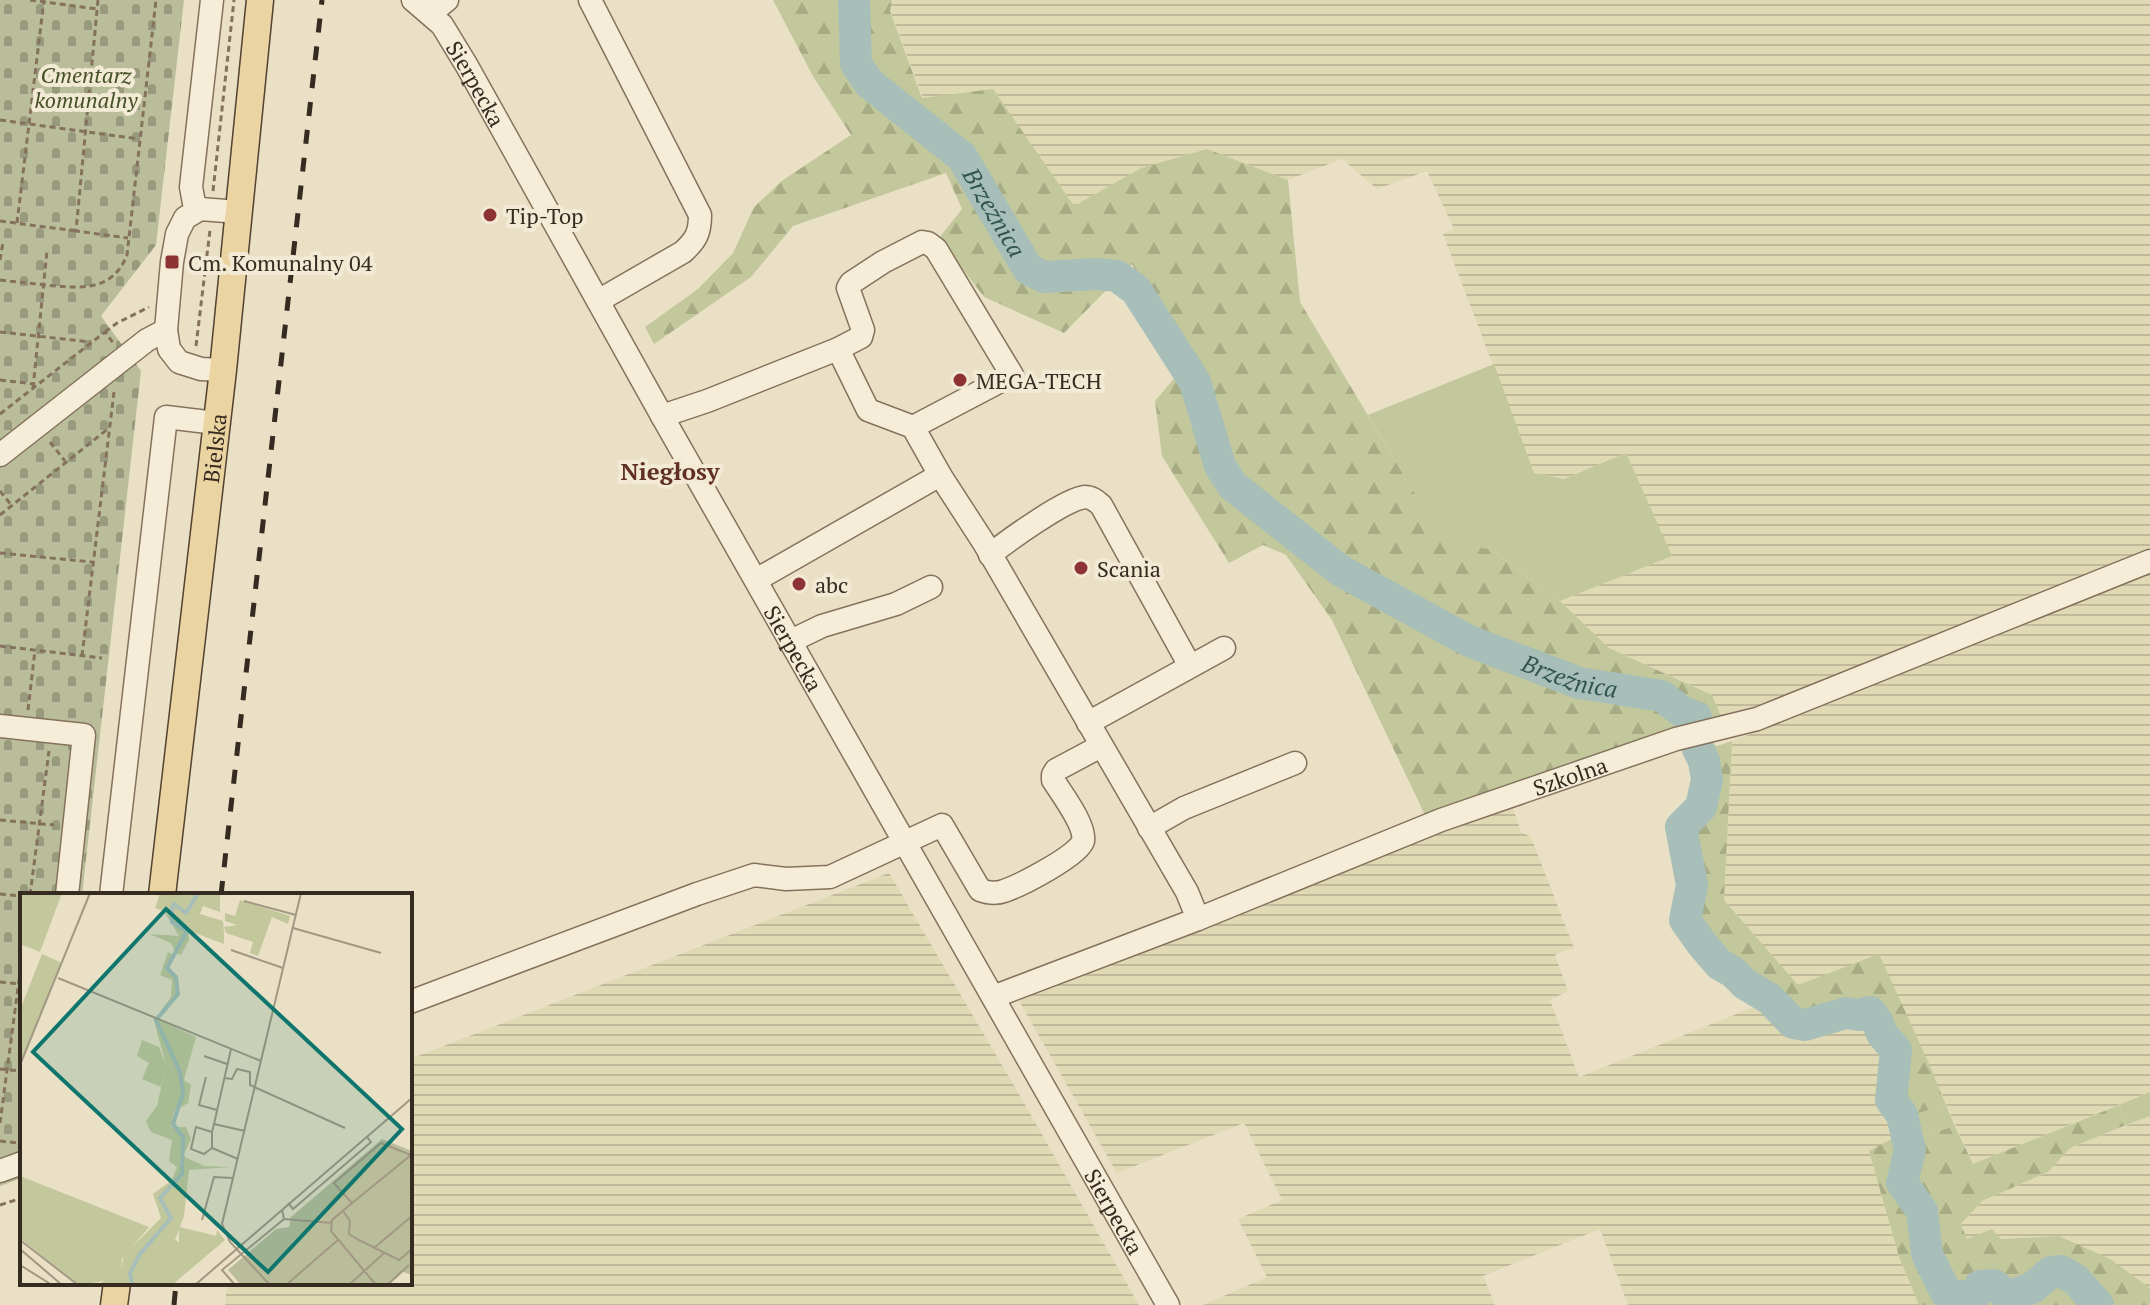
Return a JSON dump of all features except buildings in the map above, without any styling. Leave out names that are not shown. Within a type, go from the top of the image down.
[{"type":"main road","name":"Bielska","points":[[162,893],[223,370],[260,0]]},
{"type":"main road","points":[[114,1305],[117,1285]]},
{"type":"street","points":[[212,0],[191,187],[194,203],[206,209],[239,212]]},
{"type":"street","points":[[590,0],[700,215],[700,231],[683,252],[598,301]]},
{"type":"street","name":"Sierpecka","points":[[430,4],[1168,1305]]},
{"type":"street","points":[[206,209],[185,218],[177,234],[166,330],[169,349],[179,362],[193,367],[223,370]]},
{"type":"street","points":[[662,416],[838,349],[861,337],[862,323],[849,294],[851,283],[922,242],[936,249],[1012,375],[913,427]]},
{"type":"street","points":[[0,455],[147,340],[166,330]]},
{"type":"street","points":[[838,349],[868,410],[913,427],[1187,892],[1198,919]]},
{"type":"street","points":[[111,893],[166,417],[216,423]]},
{"type":"street","points":[[756,580],[940,475]]},
{"type":"street","points":[[990,555],[1070,501],[1087,496],[1096,500],[1190,666]]},
{"type":"street","name":"Szkolna","points":[[993,997],[1198,919],[1441,820],[1676,739],[1757,719],[2150,561]]},
{"type":"street","points":[[791,641],[839,620],[896,604],[931,587]]},
{"type":"street","points":[[1088,723],[1224,648]]},
{"type":"street","points":[[0,726],[84,735],[67,893]]},
{"type":"street","points":[[412,1001],[754,875],[786,879],[830,877],[942,825],[980,890],[1002,892],[1070,857],[1080,848],[1084,838],[1079,823],[1053,775],[1056,770],[1101,746]]},
{"type":"street","points":[[1149,828],[1184,808],[1295,763]]},
{"type":"street","points":[[0,1171],[20,1164]]},
{"type":"path","points":[[30,0],[97,9]]},
{"type":"path","points":[[76,231],[98,0]]},
{"type":"path","points":[[0,280],[86,288],[98,285],[124,262],[156,0]]},
{"type":"path","points":[[193,367],[206,209],[234,0]]},
{"type":"path","points":[[17,223],[44,1]]},
{"type":"path","points":[[0,120],[140,139]]},
{"type":"path","points":[[0,221],[129,239]]},
{"type":"path","points":[[0,260],[3,242]]},
{"type":"path","points":[[35,385],[47,251]]},
{"type":"path","points":[[0,332],[91,342]]},
{"type":"path","points":[[0,414],[105,332],[118,363],[82,656]]},
{"type":"path","points":[[0,380],[35,385]]},
{"type":"path","points":[[38,426],[66,462]]},
{"type":"path","points":[[0,515],[109,428]]},
{"type":"path","points":[[0,491],[12,506]]},
{"type":"path","points":[[0,553],[93,562]]},
{"type":"path","points":[[0,646],[102,658]]},
{"type":"path","points":[[25,728],[35,650]]},
{"type":"path","points":[[30,893],[52,731]]},
{"type":"path","points":[[0,820],[74,827]]},
{"type":"path","points":[[0,894],[20,896]]},
{"type":"path","points":[[0,982],[20,984],[0,1123]]},
{"type":"path","points":[[0,1069],[20,1071]]},
{"type":"path","points":[[0,1141],[20,1143]]},
{"type":"path","points":[[0,1205],[20,1199]]},
{"type":"shaded area","points":[[892,0],[2150,0],[2150,554],[1757,711],[1722,719],[1712,695],[1609,648],[1560,601],[1671,556],[1626,453],[1564,479],[1534,473],[1443,234],[1454,229],[1427,171],[1377,189],[1342,159],[1288,180],[1207,149],[1141,168],[1074,206],[993,90],[923,98],[890,10]]},
{"type":"shaded area","points":[[2150,567],[2150,1092],[1973,1164],[1879,955],[1798,985],[1724,900],[1732,741],[1806,713],[1879,676]]},
{"type":"shaded area","points":[[1512,805],[1521,832],[1531,837],[1574,948],[1555,955],[1568,991],[1550,1000],[1579,1077],[1764,1003],[1782,1015],[1792,1027],[1804,1028],[1847,1017],[1861,1020],[1871,1016],[1877,1036],[1893,1051],[1888,1101],[1899,1118],[1903,1133],[1869,1151],[1899,1257],[1919,1305],[1628,1305],[1600,1229],[1483,1276],[1495,1305],[1203,1305],[1267,1277],[1238,1219],[1282,1200],[1244,1123],[1117,1173],[1018,999]]},
{"type":"shaded area","points":[[889,873],[1139,1305],[225,1305],[227,1285],[412,1285],[412,1058]]},
{"type":"shaded area","points":[[2150,1116],[2150,1288],[2059,1236],[1967,1240],[1961,1224],[1982,1201],[2048,1172],[2070,1148]]},
{"type":"green space","name":"Cmentarz komunalny","points":[[0,0],[184,0],[156,245],[101,316],[141,371],[82,893],[20,893],[20,1179],[0,1186]]},
{"type":"green space","points":[[773,0],[892,0],[890,11],[922,98],[993,89],[1074,206],[1141,168],[1207,149],[1288,180],[1300,302],[1445,544],[1491,549],[1560,601],[1609,648],[1712,695],[1722,719],[1699,727],[1677,726],[1601,755],[1570,762],[1426,817],[1332,620],[1286,555],[1263,545],[1229,563],[1162,456],[1155,401],[1195,354],[1165,328],[1132,264],[1064,333],[984,297],[939,238],[962,209],[946,173],[793,226],[751,277],[654,344],[645,327],[698,289],[733,253],[754,207],[783,180],[851,135],[814,78]]},
{"type":"green space","points":[[1494,364],[1534,473],[1564,479],[1626,453],[1672,556],[1560,601],[1491,549],[1445,545],[1368,415]]},
{"type":"green space","points":[[1708,741],[1717,746],[1732,741],[1724,900],[1798,985],[1879,954],[1946,1105],[1905,1117],[1895,1101],[1898,1049],[1884,1029],[1882,1018],[1870,1008],[1859,1012],[1845,1007],[1801,1021],[1789,1015],[1775,996],[1742,976],[1738,966],[1715,954],[1700,936],[1691,920],[1697,870],[1687,846],[1687,826],[1703,817],[1713,788],[1715,773],[1705,744]]},
{"type":"green space","points":[[2150,1092],[2150,1116],[2126,1125],[2119,1105]]},
{"type":"green space","points":[[1946,1105],[1955,1126],[1910,1140],[1905,1117]]},
{"type":"green space","points":[[2119,1105],[2126,1125],[2070,1148],[2048,1172],[1982,1201],[1961,1224],[1967,1239],[1992,1229],[2001,1239],[2059,1236],[2110,1259],[2150,1288],[2150,1305],[2105,1305],[2089,1286],[2061,1266],[2049,1268],[2030,1284],[2011,1291],[1996,1281],[1979,1283],[1973,1290],[1948,1289],[1932,1254],[1925,1209],[1906,1182],[1914,1150],[1910,1140],[1955,1126],[1973,1164]]},
{"type":"green space","points":[[1903,1133],[1906,1150],[1898,1183],[1919,1210],[1921,1255],[1945,1296],[1953,1300],[1974,1299],[1984,1289],[2011,1302],[2032,1293],[2052,1274],[2062,1274],[2093,1305],[1919,1305],[1899,1257],[1869,1151]]},
{"type":"waterway","name":"Brzeźnica","points":[[854,0],[856,64],[869,83],[962,157],[1028,269],[1044,277],[1117,276],[1136,290],[1195,382],[1220,466],[1233,486],[1341,571],[1469,641],[1579,683],[1662,696],[1681,711],[1696,717],[1698,749],[1707,779],[1701,807],[1681,827],[1692,885],[1685,920],[1719,964],[1770,999],[1793,1023],[1805,1025],[1846,1013],[1859,1015],[1870,1012],[1877,1021],[1882,1034],[1896,1050],[1891,1100],[1902,1115],[1910,1150],[1902,1183],[1922,1211],[1927,1254],[1946,1293],[1974,1296],[1980,1286],[1994,1285],[2009,1297],[2032,1288],[2051,1272],[2061,1271],[2076,1280],[2098,1305]]},
{"type":"railway","points":[[221,893],[322,0]]},
{"type":"railway","points":[[174,1305],[176,1285]]},
{"type":"place","name":"Tip-Top","points":[[490,215]]},
{"type":"place","name":"Cm. Komunalny 04","points":[[172,262]]},
{"type":"place","name":"MEGA-TECH","points":[[960,380]]},
{"type":"place","name":"Scania","points":[[1081,568]]},
{"type":"place","name":"abc","points":[[799,584]]},
{"type":"district","name":"Niegłosy","points":[[670,471]]}]
